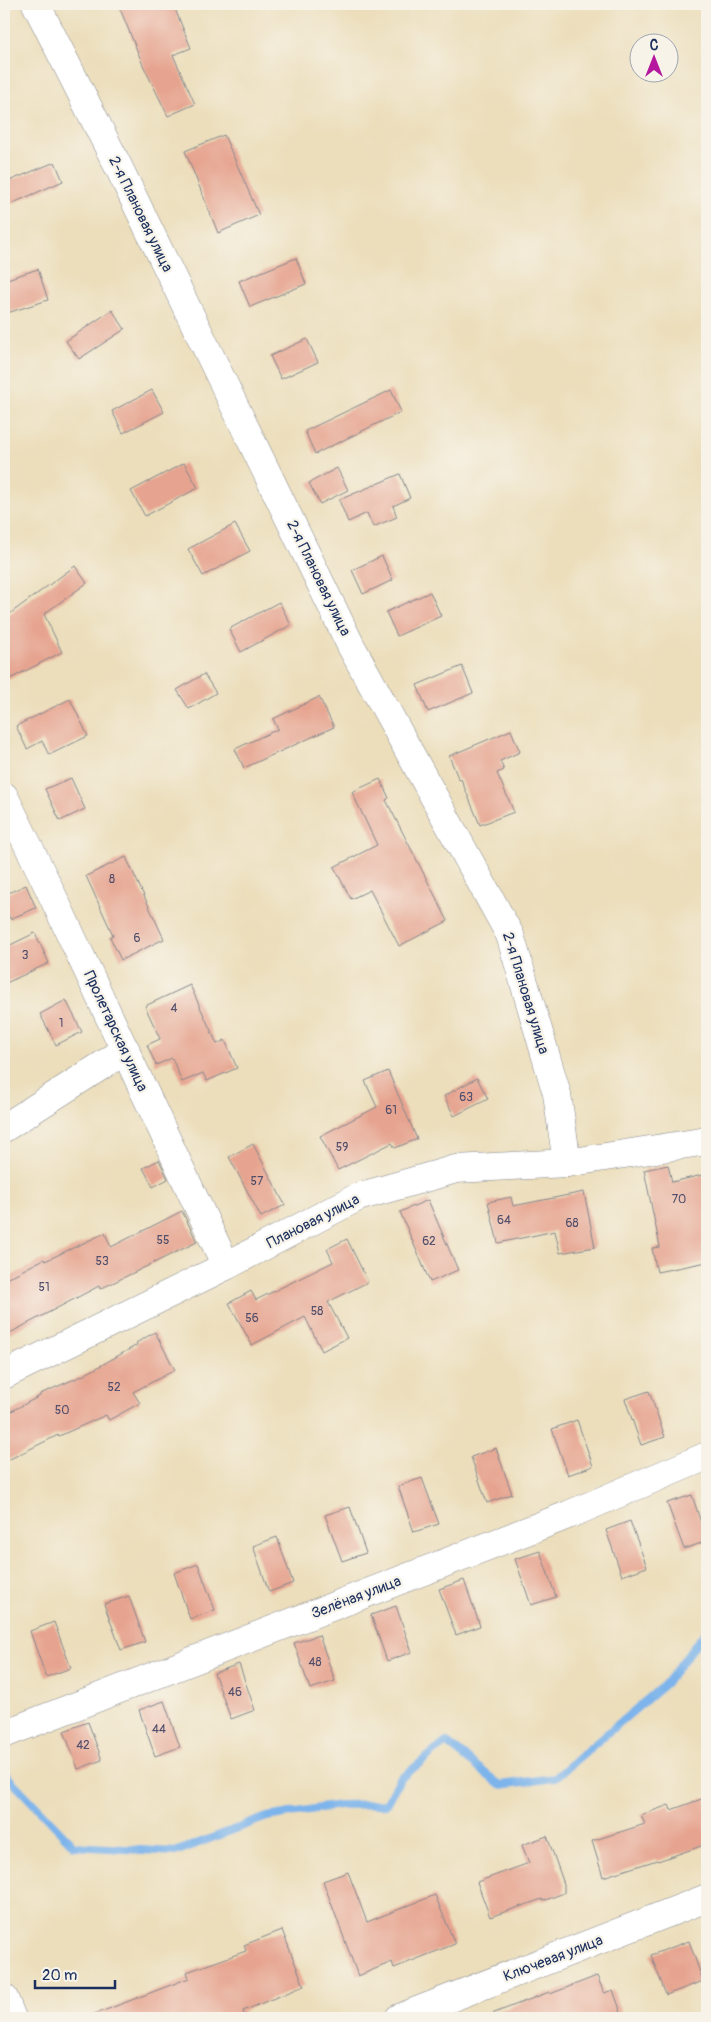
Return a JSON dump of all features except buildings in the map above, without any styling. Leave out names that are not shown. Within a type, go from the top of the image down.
[{"type":"street","name":"2-я Плановая улица","points":[[36,4],[118,166],[352,646],[510,935],[557,1094],[567,1163]]},
{"type":"street","name":"Пролетарская улица","points":[[4,796],[126,1050],[226,1266]]},
{"type":"street","points":[[4,1128],[126,1050]]},
{"type":"street","name":"Плановая улица","points":[[4,1375],[226,1266],[358,1197],[456,1169],[567,1163],[707,1141]]},
{"type":"street","name":"Зелёная улица","points":[[4,1734],[568,1515],[707,1456]]},
{"type":"street","name":"Ключевая улица","points":[[399,2018],[707,1898]]},
{"type":"street","points":[[4,1998],[12,2018]]},
{"type":"waterway","points":[[4,1773],[74,1846],[175,1852],[267,1817],[339,1805],[386,1804],[400,1779],[446,1742],[500,1785],[555,1778],[665,1684],[707,1630]]}]
